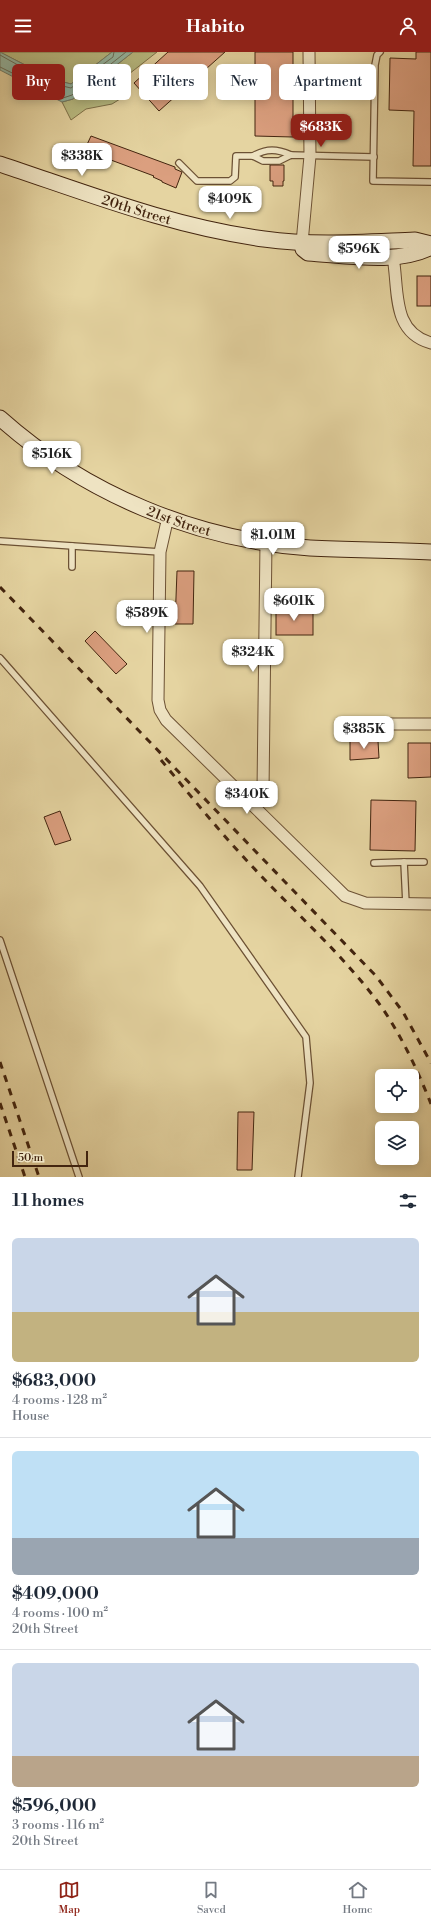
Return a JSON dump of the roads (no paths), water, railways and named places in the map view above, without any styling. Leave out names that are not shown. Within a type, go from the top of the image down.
[{"type":"main road","name":"20th Street","points":[[0,164],[155,215],[208,230],[265,240],[302,243],[415,240],[431,245]]},
{"type":"main road","name":"20th Street","points":[[302,243],[303,248],[308,253],[393,257],[420,253],[431,245]]},
{"type":"main road","name":"21st Street","points":[[0,418],[48,456],[85,480],[126,501],[168,517],[217,532],[266,542],[309,548],[431,552]]},
{"type":"street","points":[[309,52],[309,64]]},
{"type":"street","points":[[302,243],[310,156],[309,100]]},
{"type":"street","points":[[393,257],[399,306],[404,324],[416,338],[431,343]]},
{"type":"street","points":[[168,517],[160,552],[158,700],[160,710],[166,720],[345,896],[365,904],[431,904]]},
{"type":"street","points":[[256,808],[264,791],[266,542]]},
{"type":"street","points":[[371,724],[431,724]]},
{"type":"lane","points":[[380,52],[377,55],[375,65],[373,181],[431,182]]},
{"type":"lane","points":[[253,156],[263,150],[279,150],[291,156]]},
{"type":"lane","points":[[179,163],[197,181],[230,181],[235,177],[236,156],[253,156],[263,161],[279,161],[291,156],[374,158]]},
{"type":"lane","points":[[0,541],[160,552]]},
{"type":"lane","points":[[72,546],[72,567]]},
{"type":"lane","points":[[0,658],[200,886],[306,1037],[310,1083],[298,1177]]},
{"type":"lane","points":[[404,862],[406,904]]},
{"type":"lane","points":[[374,863],[424,862]]},
{"type":"lane","points":[[0,940],[79,1177]]},
{"type":"water","points":[[0,52],[23,64],[12,64],[12,76],[0,70]]},
{"type":"water","points":[[112,52],[133,52],[118,64],[97,64]]},
{"type":"water","points":[[65,82],[71,84],[73,82],[73,99],[62,102],[58,100],[65,100]]},
{"type":"railway","points":[[0,587],[376,976],[403,1012],[431,1063]]},
{"type":"railway","points":[[161,760],[238,851],[336,952],[383,1009],[404,1044],[431,1104]]},
{"type":"railway","points":[[0,1062],[39,1177]]},
{"type":"railway","points":[[0,1103],[25,1177]]}]
